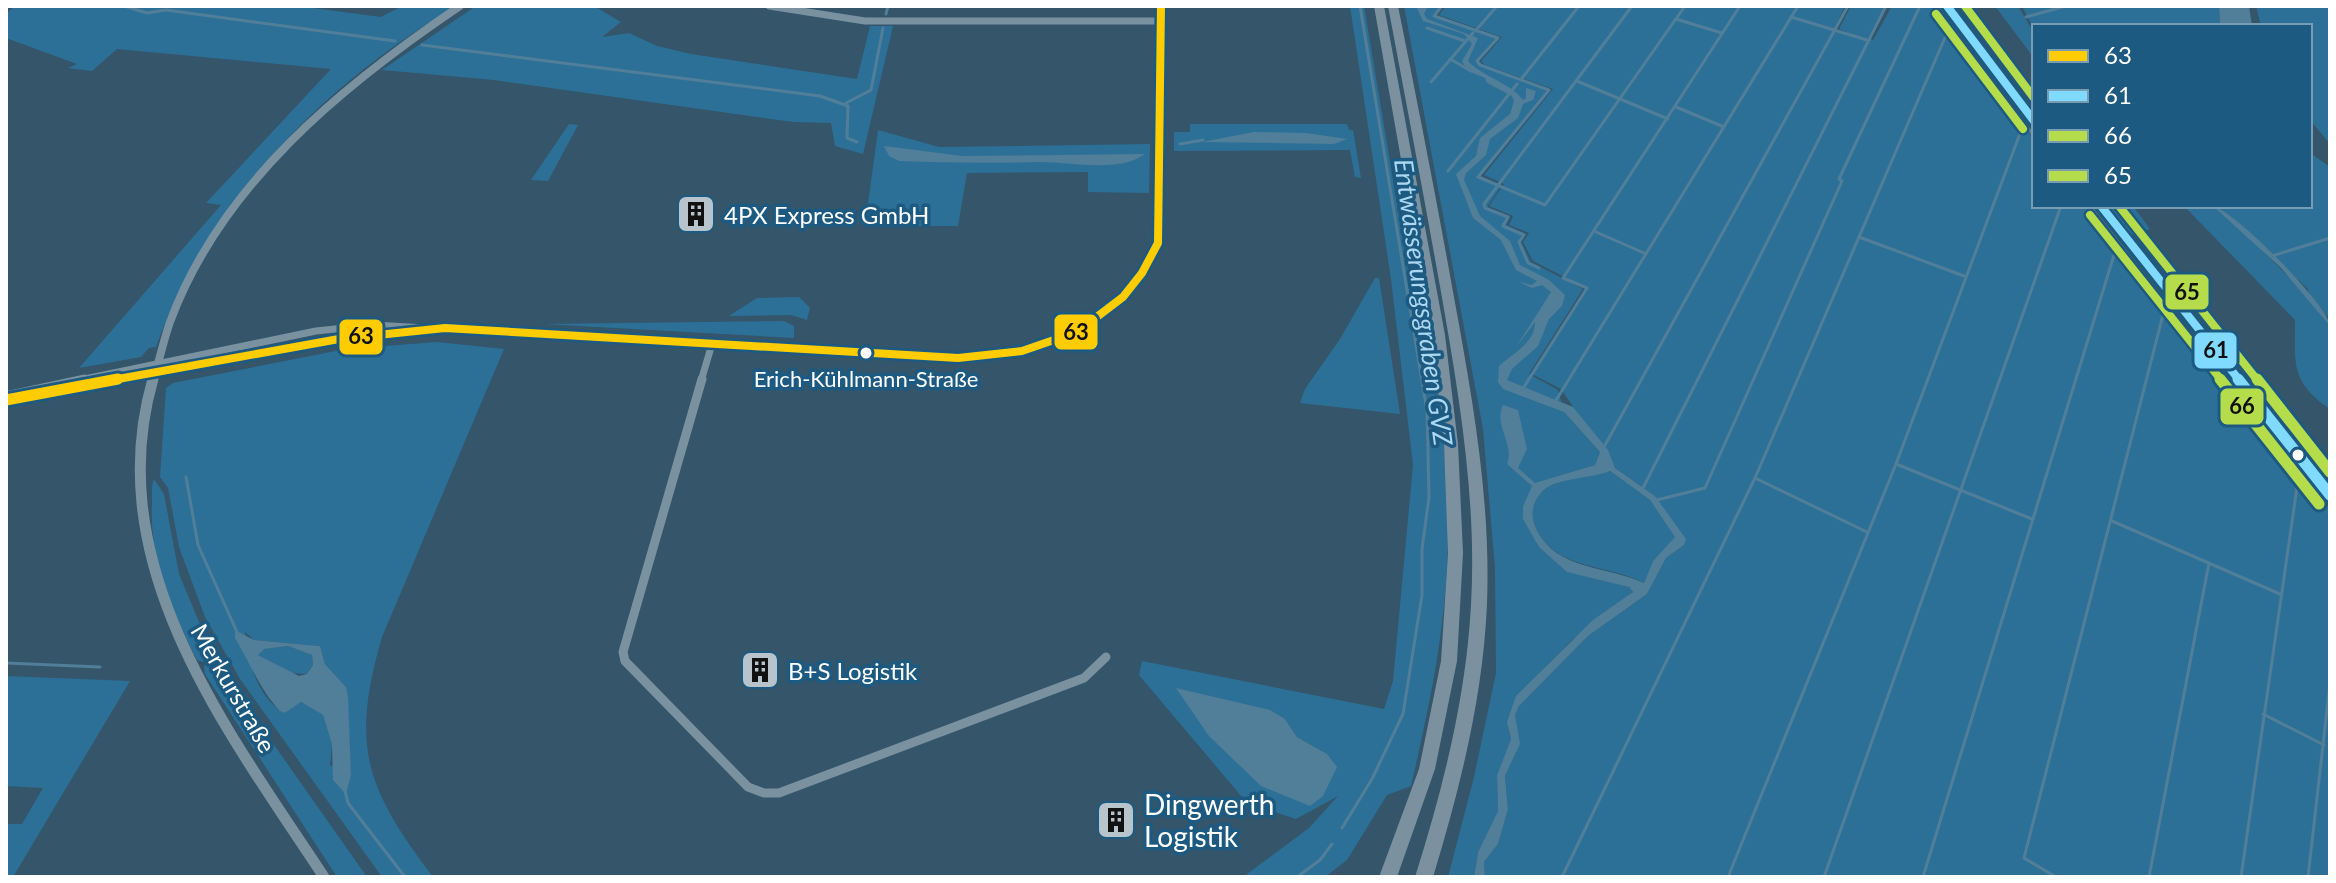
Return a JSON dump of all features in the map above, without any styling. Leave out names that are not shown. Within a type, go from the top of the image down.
[{"type":"highway","points":[[1379,6],[1444,365],[1458,515],[1456,599],[1446,683],[1415,806],[1388,877]]},
{"type":"highway","points":[[1393,6],[1461,366],[1479,520],[1479,605],[1471,682],[1441,824],[1424,877]]},
{"type":"main road","points":[[1947,6],[2032,118]]},
{"type":"main road","points":[[2103,208],[2330,495]]},
{"type":"street","name":"Merkurstraße","points":[[324,877],[193,671],[163,599],[146,537],[142,501],[144,436],[155,368],[170,320],[200,259],[265,166],[343,89],[396,48],[460,6]]},
{"type":"street","points":[[769,6],[865,21],[1161,21]]},
{"type":"street","points":[[6,398],[155,368],[339,339],[445,328],[984,358],[1054,343],[1105,316],[1143,278],[1158,243],[1161,6]]},
{"type":"street","points":[[712,344],[623,652],[625,661],[748,787],[764,793],[779,793],[1084,678],[1106,657]]},
{"type":"shaded area","points":[[15,6],[298,6],[381,17],[402,6],[456,6],[360,72],[316,110],[276,151],[239,195],[207,243],[179,293],[156,347],[149,348],[141,357],[79,368],[221,205],[206,203],[331,69],[117,49],[92,71],[68,68],[77,64],[6,38],[6,14]]},
{"type":"shaded area","points":[[476,6],[594,6],[621,22],[602,37],[629,33],[657,46],[691,54],[857,79],[870,26],[893,26],[863,154],[835,146],[831,123],[793,122],[494,80],[382,70]]},
{"type":"shaded area","points":[[1350,6],[1364,6],[1412,294],[1424,299],[1436,375],[1448,528],[1441,628],[1411,786],[1387,795],[1347,860],[1325,877],[1243,877],[1309,828],[1338,796],[1296,819],[1247,803],[1139,675],[1142,661],[1384,709],[1393,681],[1413,465],[1391,279]],"holes":[[[1177,689],[1285,719],[1297,737],[1327,754]]]},
{"type":"shaded area","points":[[1404,6],[1444,6],[1436,15],[1500,37],[1479,61],[1551,90],[1481,176],[1502,185],[1487,207],[1510,217],[1506,225],[1526,234],[1521,242],[1531,262],[1583,289],[1529,374],[1558,390],[1564,412],[1600,452],[1595,465],[1533,485],[1523,506],[1539,547],[1629,587],[1633,592],[1572,640],[1516,697],[1509,731],[1511,739],[1497,775],[1498,811],[1478,852],[1474,877],[1448,877],[1474,777],[1496,673],[1495,568],[1483,429]]},
{"type":"shaded area","points":[[1416,6],[1428,6],[1424,14],[1427,19],[1478,38],[1468,61],[1474,67],[1511,89],[1523,100],[1526,98],[1526,88],[1536,91],[1533,100],[1523,104],[1518,118],[1490,139],[1486,155],[1466,173],[1464,180],[1480,216],[1510,241],[1520,265],[1549,280],[1565,295],[1562,306],[1549,319],[1538,346],[1512,369],[1507,380],[1573,407],[1608,450],[1615,468],[1655,496],[1686,539],[1684,545],[1666,558],[1647,594],[1588,636],[1519,706],[1515,715],[1520,744],[1505,776],[1508,809],[1498,844],[1484,862],[1485,877],[1474,877],[1478,852],[1498,811],[1497,775],[1511,739],[1507,722],[1516,696],[1593,620],[1633,592],[1629,587],[1567,572],[1539,547],[1523,519],[1523,506],[1532,486],[1507,464],[1508,449],[1501,420],[1503,405],[1518,410],[1527,449],[1518,468],[1535,483],[1595,465],[1600,452],[1564,412],[1503,389],[1498,382],[1499,366],[1527,342],[1535,322],[1516,347],[1551,292],[1542,285],[1532,288],[1519,282],[1532,285],[1537,281],[1516,270],[1501,240],[1473,218],[1456,174],[1476,156],[1480,138],[1510,114],[1514,101],[1512,96],[1487,83],[1485,78],[1468,71],[1462,61],[1472,44],[1464,34],[1423,21]],"holes":[[[1610,471],[1650,500],[1675,537],[1653,561],[1644,583],[1566,558],[1542,539],[1533,518],[1536,501],[1550,486]]]},
{"type":"shaded area","points":[[1446,6],[1845,6],[1834,29],[1849,33],[1839,29],[1851,6],[1885,6],[1868,38],[1873,40],[1892,6],[1933,6],[2032,137],[2032,208],[2088,208],[2330,509],[2330,877],[1485,877],[1484,862],[1498,844],[1508,809],[1505,776],[1516,753],[1515,715],[1519,706],[1588,636],[1647,594],[1666,558],[1684,545],[1655,496],[1615,468],[1561,389],[1532,374],[1586,288],[1533,261],[1523,242],[1529,233],[1509,225],[1513,216],[1489,206],[1504,184],[1484,175],[1553,89],[1485,65],[1481,61],[1502,37],[1439,15]]},
{"type":"shaded area","points":[[1995,6],[2018,6],[2032,30],[2032,55]]},
{"type":"shaded area","points":[[2022,6],[2219,6],[2220,24],[2032,25]]},
{"type":"shaded area","points":[[2219,6],[2249,6],[2252,24],[2220,24]]},
{"type":"shaded area","points":[[2256,6],[2330,6],[2330,144],[2312,122],[2312,24],[2260,24]]},
{"type":"shaded area","points":[[569,124],[578,125],[548,181],[531,180]]},
{"type":"shaded area","points":[[1190,124],[1347,124],[1349,130],[1353,130],[1361,178],[1355,177],[1350,150],[1174,151],[1174,132],[1190,132]]},
{"type":"shaded area","points":[[878,130],[939,147],[1150,144],[1149,193],[1088,192],[1088,172],[967,173],[958,226],[865,226]]},
{"type":"shaded area","points":[[1254,132],[1306,133],[1347,139],[1334,144],[1202,142]]},
{"type":"shaded area","points":[[884,146],[962,156],[1145,154],[1134,160],[1109,165],[917,162],[899,161],[889,156]]},
{"type":"shaded area","points":[[2312,154],[2330,167],[2330,319],[2313,301],[2307,288],[2219,208],[2312,208]]},
{"type":"shaded area","points":[[2110,208],[2134,208],[2150,229],[2131,235]]},
{"type":"shaded area","points":[[2186,208],[2216,208],[2226,215],[2299,287],[2330,326],[2330,409],[2301,380],[2296,360],[2295,320]]},
{"type":"shaded area","points":[[2215,208],[2240,224],[2279,260],[2315,300],[2330,326],[2281,268]]},
{"type":"shaded area","points":[[1375,278],[1379,278],[1400,414],[1300,403],[1305,389],[1340,339]]},
{"type":"shaded area","points":[[799,297],[810,308],[807,320],[791,315],[729,316],[757,298]]},
{"type":"shaded area","points":[[784,321],[794,326],[794,338],[543,324]]},
{"type":"shaded area","points":[[437,342],[504,349],[382,637],[367,708],[366,738],[370,765],[379,791],[410,846],[433,877],[382,877],[240,679],[205,617],[179,547],[168,488],[160,477],[166,388],[173,383],[346,349]],"holes":[[[245,632],[254,640],[320,646],[325,664],[346,687],[351,775],[330,765],[332,745],[323,715],[301,702],[285,713],[268,699],[251,666]]]},
{"type":"shaded area","points":[[1610,471],[1650,500],[1676,537],[1653,561],[1644,583],[1567,558],[1542,539],[1534,523],[1534,505],[1544,490],[1567,480]]},
{"type":"shaded area","points":[[154,479],[164,494],[179,574],[212,653],[203,662],[197,660],[179,623],[158,564],[152,524]]},
{"type":"shaded area","points":[[235,630],[254,640],[320,646],[325,664],[346,687],[348,697],[351,775],[346,794],[333,780],[332,745],[323,715],[301,702],[285,713],[280,711],[261,685],[235,638]],"holes":[[[288,646],[312,655],[313,665],[307,674],[299,676],[258,655],[264,649]]]},
{"type":"shaded area","points":[[288,646],[312,655],[313,665],[307,674],[292,673],[258,655],[263,649]]},
{"type":"shaded area","points":[[212,662],[218,664],[223,683],[234,688],[367,877],[337,877],[205,674],[204,666]]},
{"type":"shaded area","points":[[6,676],[130,681],[13,877],[6,877],[6,824],[22,824],[43,788],[6,786]]},
{"type":"shaded area","points":[[1176,688],[1270,710],[1285,719],[1297,737],[1327,754],[1337,767],[1323,796],[1310,806],[1261,786],[1209,736]]},
{"type":"waterway","points":[[124,6],[147,13],[166,10],[395,41]]},
{"type":"waterway","name":"Entwässerungsgraben GVZ","points":[[886,14],[888,6]]},
{"type":"waterway","name":"Entwässerungsgraben GVZ","points":[[1342,828],[1372,779],[1403,714],[1422,595],[1422,549],[1429,497],[1427,411],[1360,6]]},
{"type":"waterway","points":[[1442,6],[1434,16],[1498,38],[1477,61],[1480,65],[1549,90],[1478,177],[1498,185]]},
{"type":"waterway","points":[[1477,29],[1497,6]]},
{"type":"waterway","points":[[1522,78],[1579,6]]},
{"type":"waterway","points":[[1498,185],[1632,6]]},
{"type":"waterway","points":[[1620,99],[1685,6]]},
{"type":"waterway","points":[[1667,118],[1740,6]]},
{"type":"waterway","points":[[1791,17],[1798,6]]},
{"type":"waterway","points":[[1835,30],[1848,6]]},
{"type":"waterway","points":[[1643,488],[1886,6]]},
{"type":"waterway","points":[[1657,500],[1705,488],[1842,181],[1839,179],[1920,6]]},
{"type":"waterway","points":[[1936,6],[2032,133]]},
{"type":"waterway","points":[[2026,17],[2066,6]]},
{"type":"waterway","points":[[1724,127],[1791,17]]},
{"type":"waterway","points":[[1791,17],[1835,30]]},
{"type":"waterway","points":[[1676,19],[1722,33]]},
{"type":"waterway","points":[[1755,478],[1950,26]]},
{"type":"waterway","name":"Entwässerungsgraben GVZ","points":[[846,103],[871,90],[883,28]]},
{"type":"waterway","points":[[1427,28],[1465,41]]},
{"type":"waterway","points":[[1604,447],[1835,30]]},
{"type":"waterway","points":[[1835,30],[1867,40]]},
{"type":"waterway","points":[[1450,59],[1473,33]]},
{"type":"waterway","points":[[422,45],[820,96],[848,106],[847,138],[857,142]]},
{"type":"waterway","points":[[1431,82],[1450,59]]},
{"type":"waterway","points":[[1450,59],[1471,71]]},
{"type":"waterway","points":[[1577,81],[1620,99]]},
{"type":"waterway","points":[[1448,171],[1517,84]]},
{"type":"waterway","points":[[1498,185],[1545,205],[1620,99]]},
{"type":"waterway","points":[[1620,99],[1667,118]]},
{"type":"waterway","points":[[1676,107],[1724,127]]},
{"type":"waterway","points":[[1522,390],[1587,288],[1563,278],[1667,118]]},
{"type":"waterway","points":[[1896,464],[2024,123]]},
{"type":"waterway","points":[[1555,402],[1724,127]]},
{"type":"waterway","points":[[1180,144],[1203,140]]},
{"type":"waterway","points":[[1498,185],[1484,204],[1485,208],[1508,217],[1503,226],[1524,235],[1519,242],[1528,263],[1539,268]]},
{"type":"waterway","points":[[1961,490],[2060,208]]},
{"type":"waterway","points":[[2092,208],[2166,303]]},
{"type":"waterway","points":[[1596,232],[1644,253]]},
{"type":"waterway","points":[[1859,237],[1964,276]]},
{"type":"waterway","points":[[2272,256],[2330,238]]},
{"type":"waterway","points":[[1923,877],[2118,242]]},
{"type":"waterway","points":[[2056,877],[2024,858],[2166,303]]},
{"type":"waterway","points":[[2166,303],[2299,473],[2264,715]]},
{"type":"waterway","points":[[1728,877],[1896,464]]},
{"type":"waterway","points":[[1896,464],[1961,490]]},
{"type":"waterway","name":"Entwässerungsgraben GVZ","points":[[186,477],[198,545],[237,632]]},
{"type":"waterway","points":[[1562,877],[1755,478]]},
{"type":"waterway","points":[[1755,478],[1867,532]]},
{"type":"waterway","points":[[1824,877],[1961,490]]},
{"type":"waterway","points":[[1961,490],[2032,519]]},
{"type":"waterway","points":[[2112,521],[2209,563]]},
{"type":"waterway","points":[[2149,877],[2209,563]]},
{"type":"waterway","points":[[2209,563],[2280,594]]},
{"type":"waterway","points":[[6,663],[100,667]]},
{"type":"waterway","points":[[2323,745],[2330,683]]},
{"type":"waterway","points":[[2241,877],[2264,715]]},
{"type":"waterway","points":[[2264,715],[2323,745]]},
{"type":"waterway","points":[[2308,877],[2323,745]]},
{"type":"waterway","name":"Entwässerungsgraben GVZ","points":[[345,791],[348,803],[405,877]]},
{"type":"waterway","name":"Entwässerungsgraben GVZ","points":[[1297,877],[1320,860],[1332,844]]},
{"type":"transit line","name":"63","points":[[6,400],[339,339],[445,328],[958,358],[1022,351],[1051,343],[1101,317],[1123,297],[1142,273],[1158,243],[1161,6]]},
{"type":"transit line","name":"61","points":[[1947,6],[2032,118]]},
{"type":"transit line","name":"65","points":[[1965,6],[2032,95]]},
{"type":"transit line","name":"66","points":[[1936,14],[2023,129]]},
{"type":"transit line","name":"61","points":[[2103,208],[2330,495]]},
{"type":"transit line","name":"65","points":[[2121,208],[2330,472]]},
{"type":"transit line","name":"66","points":[[2090,215],[2319,504]]},
{"type":"place","name":"4PX Express GmbH","points":[[696,214]]},
{"type":"place","name":"Erich-Kühlmann-Straße","points":[[866,353]]},
{"type":"place","name":"B+S Logistik","points":[[760,670]]},
{"type":"place","name":"Dingwerth Logistik","points":[[1116,820]]}]
